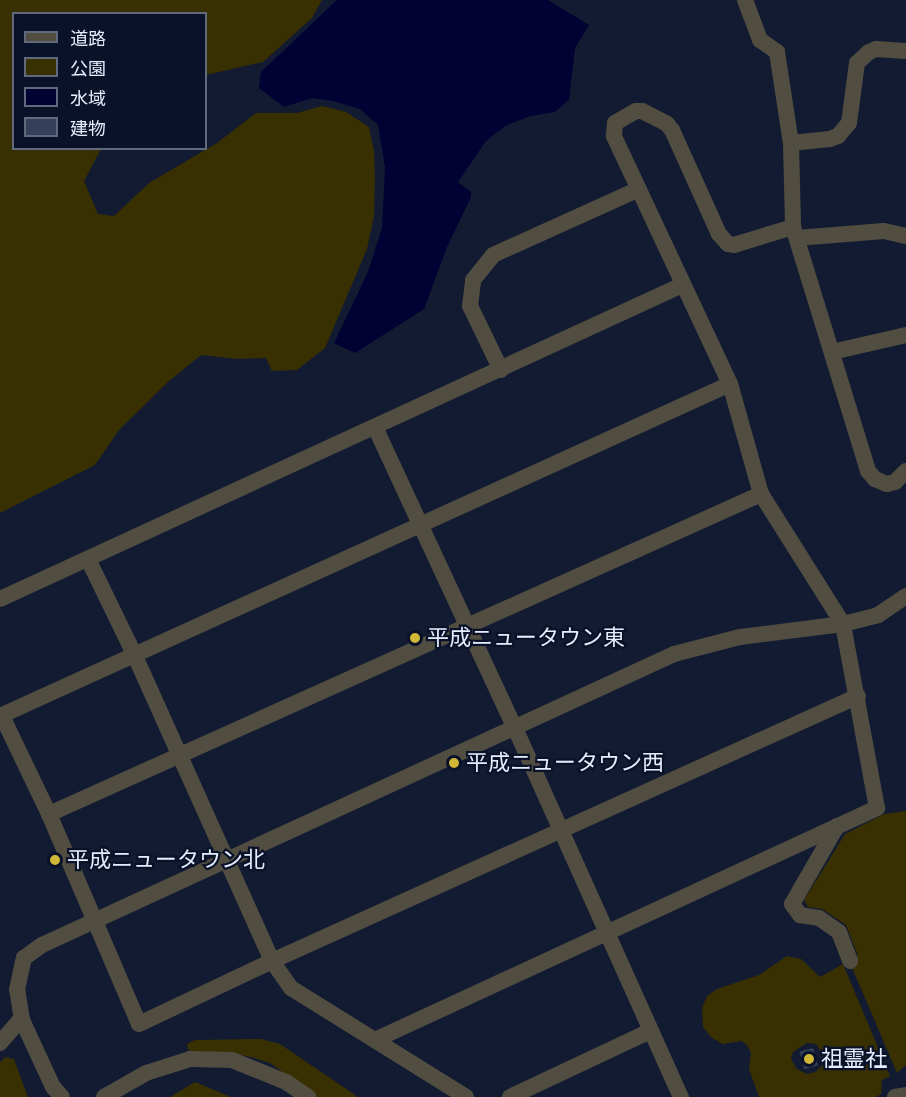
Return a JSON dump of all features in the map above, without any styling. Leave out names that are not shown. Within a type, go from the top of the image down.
[{"type":"street","points":[[745,0],[760,40],[777,52],[790,143],[795,232],[871,476],[882,483],[891,484],[906,471]]},
{"type":"street","points":[[790,143],[830,140],[838,136],[849,123],[857,63],[869,52],[876,50],[906,51]]},
{"type":"street","points":[[376,1039],[877,808],[843,624],[761,494],[730,384],[682,285],[613,128],[619,119],[642,111],[658,117],[672,130],[723,240],[734,245],[795,232],[884,231],[906,236]]},
{"type":"street","points":[[501,370],[470,306],[473,280],[493,255],[639,189]]},
{"type":"street","points":[[0,599],[682,285]]},
{"type":"street","points":[[832,352],[906,335]]},
{"type":"street","points":[[730,384],[1,716],[49,814],[93,922],[139,1024],[272,961],[858,696]]},
{"type":"street","points":[[375,427],[466,627],[515,728],[681,1097]]},
{"type":"street","points":[[49,814],[178,754],[761,494]]},
{"type":"street","points":[[88,559],[135,656],[272,961],[291,988],[466,1097]]},
{"type":"street","points":[[62,1097],[53,1087],[22,1018],[17,990],[24,958],[42,945],[674,654],[740,637],[843,624],[878,615],[905,598]]},
{"type":"street","points":[[837,826],[792,904],[800,915],[819,918],[839,932],[850,961]]},
{"type":"street","points":[[0,1043],[22,1018]]},
{"type":"street","points":[[510,1097],[650,1031]]},
{"type":"street","points":[[104,1097],[146,1073],[190,1059],[232,1060],[286,1082],[308,1097]]},
{"type":"street","points":[[896,1097],[906,1095]]},
{"type":"green space","points":[[0,0],[322,0],[312,18],[263,62],[207,75],[207,12],[12,12],[12,150],[100,150],[84,181],[98,214],[114,216],[149,183],[207,150],[256,113],[297,113],[322,106],[346,112],[369,127],[374,151],[375,177],[374,216],[367,249],[325,348],[297,370],[272,371],[266,358],[238,359],[201,355],[168,382],[119,430],[95,465],[0,513]]},
{"type":"green space","points":[[906,811],[906,1065],[897,1073],[850,963],[858,956],[846,925],[822,909],[808,907],[804,900],[845,834],[884,814]]},
{"type":"green space","points":[[787,956],[801,959],[820,977],[843,964],[890,1076],[882,1080],[881,1094],[876,1097],[759,1097],[749,1069],[751,1053],[747,1045],[741,1041],[723,1044],[712,1038],[703,1027],[702,1008],[707,996],[717,989],[759,975]],"holes":[[[807,1043],[816,1044],[823,1054],[823,1065],[815,1072],[807,1074],[797,1069],[791,1059],[793,1052]]]},
{"type":"green space","points":[[261,1039],[280,1044],[358,1097],[317,1097],[270,1063],[231,1053],[193,1053],[188,1049],[187,1044],[195,1040]]},
{"type":"green space","points":[[6,1057],[14,1059],[28,1097],[0,1097],[0,1062]]},
{"type":"green space","points":[[195,1082],[231,1097],[170,1097]]},
{"type":"water","points":[[337,0],[548,0],[589,25],[575,48],[569,100],[555,112],[530,116],[505,126],[486,141],[458,182],[471,192],[471,197],[447,247],[424,309],[355,353],[334,343],[368,272],[382,228],[385,167],[378,125],[360,109],[333,101],[312,98],[284,107],[259,88],[261,72]]},
{"type":"building","name":"祖霊社","points":[[813,1048],[818,1065],[805,1069],[800,1052]]},
{"type":"place","name":"平成ニュータウン東","points":[[415,638]]},
{"type":"place","name":"平成ニュータウン西","points":[[454,763]]},
{"type":"place","name":"平成ニュータウン北","points":[[55,860]]},
{"type":"place","name":"祖霊社","points":[[809,1059]]}]
